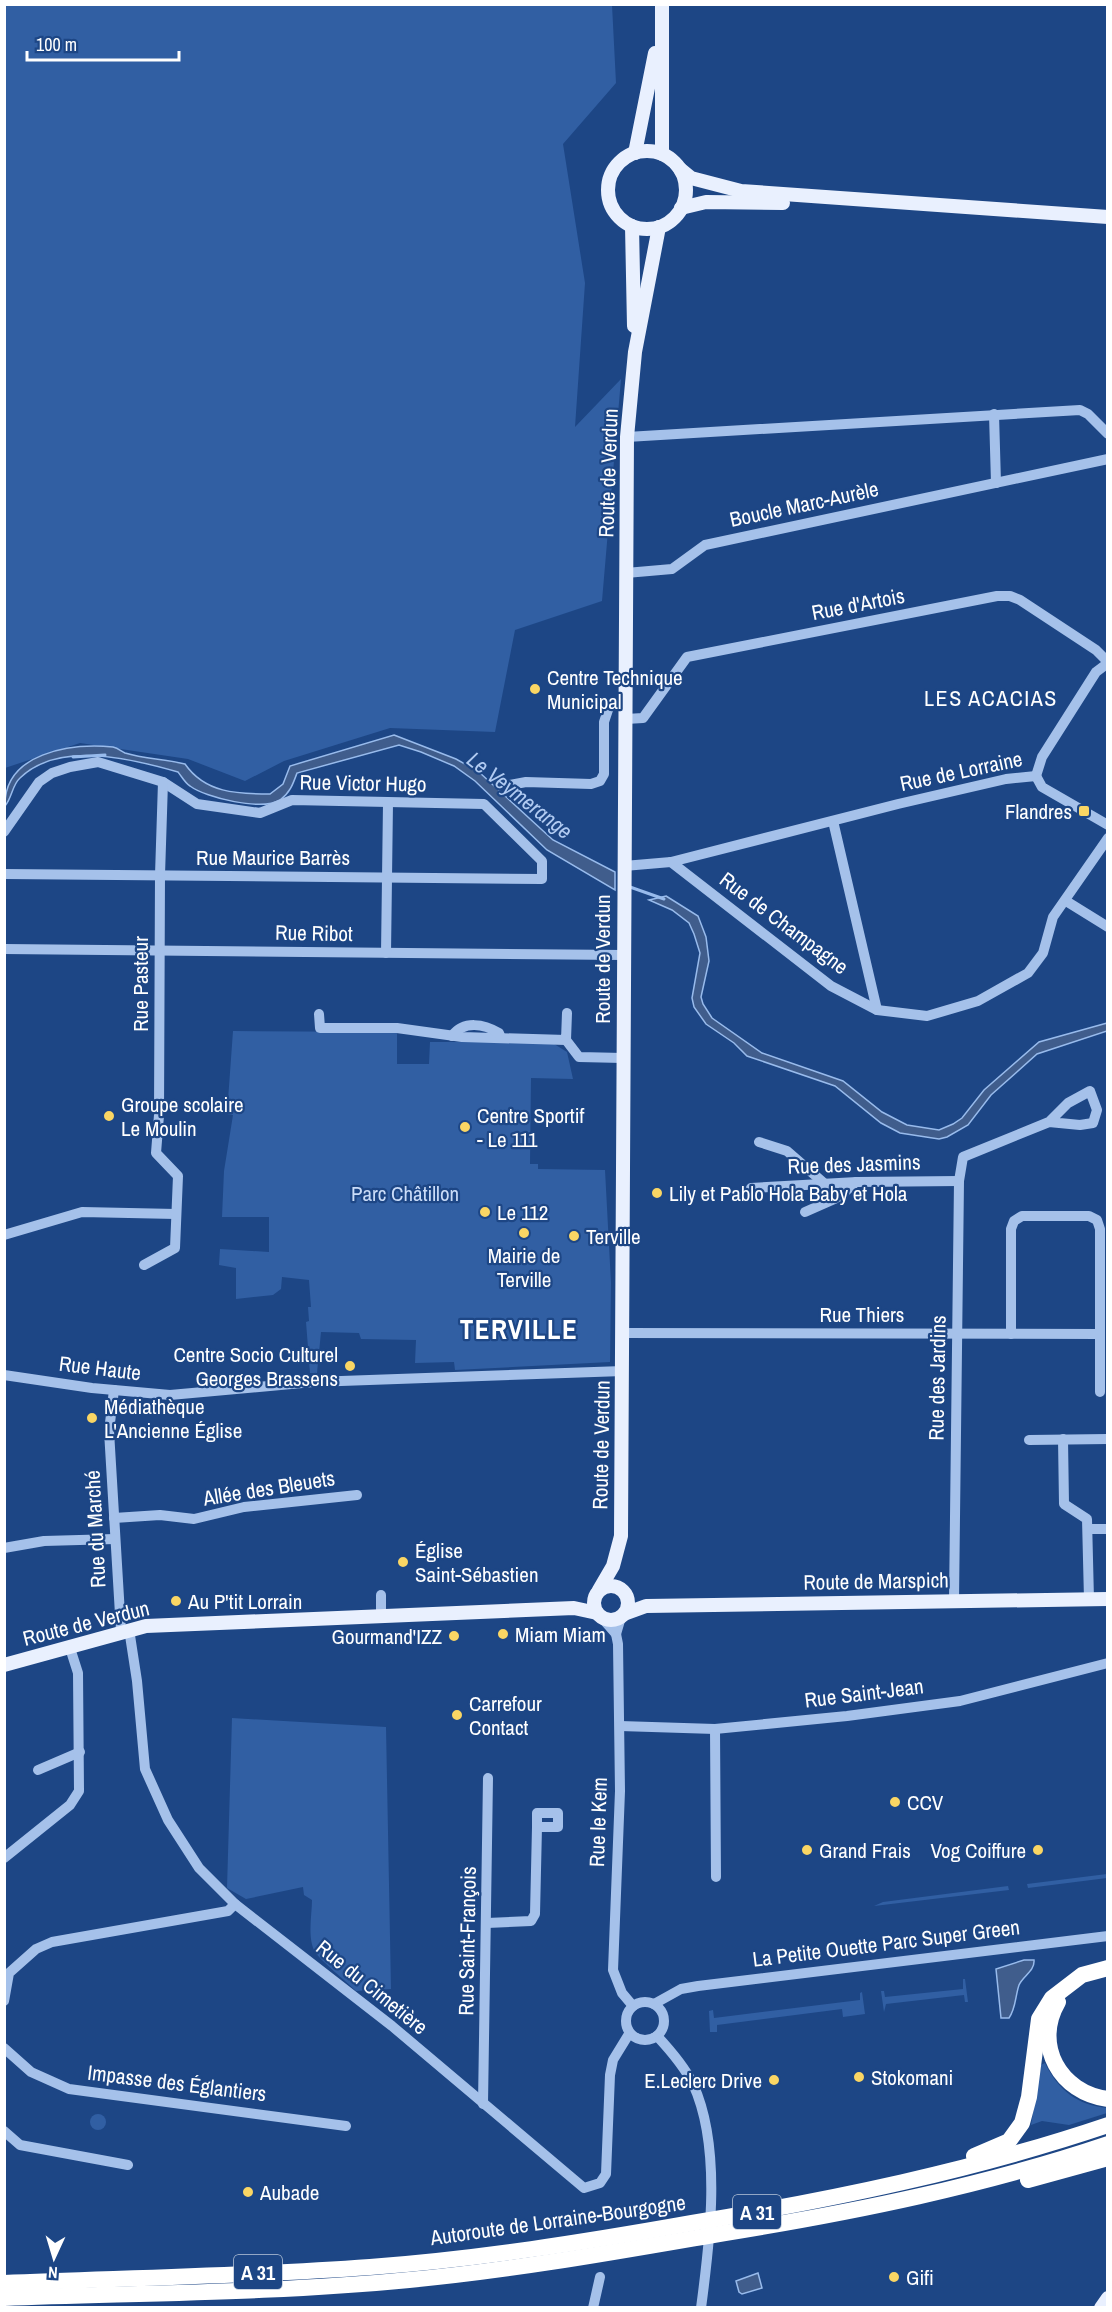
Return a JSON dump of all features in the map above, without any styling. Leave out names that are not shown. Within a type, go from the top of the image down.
[{"type":"highway","points":[[930,2178],[1009,2141],[1022,2123],[1029,2097],[1039,2019],[1052,1998],[1071,1983],[1082,1975],[1107,1968]]},
{"type":"highway","points":[[1071,1983],[1056,2006],[1050,2026],[1049,2050],[1059,2071],[1074,2089],[1107,2099]]},
{"type":"highway","name":"Autoroute de Lorraine-Bourgogne","points":[[4,2280],[38,2281],[368,2267],[477,2257],[583,2242],[775,2209],[930,2178],[1044,2146],[1107,2125]]},
{"type":"highway","name":"Autoroute de Lorraine-Bourgogne","points":[[4,2298],[352,2284],[478,2272],[783,2224],[951,2190],[1107,2144]]},
{"type":"highway","points":[[951,2190],[972,2193],[1107,2158]]},
{"type":"main road","points":[[662,4],[662,154]]},
{"type":"main road","points":[[635,153],[661,24]]},
{"type":"main road","points":[[680,169],[686,188],[676,217],[659,227],[645,229],[632,226],[613,211],[607,188],[615,166],[635,153],[662,154],[691,178],[741,191],[1107,217]]},
{"type":"main road","points":[[681,208],[706,202],[902,203]]},
{"type":"main road","name":"Route de Verdun","points":[[632,226],[635,352]]},
{"type":"main road","name":"Route de Verdun","points":[[574,1608],[597,1593],[614,1566],[621,1536],[627,437],[635,352],[659,227]]},
{"type":"main road","name":"Route de Verdun","points":[[614,1566],[623,1593]]},
{"type":"main road","points":[[609,1586],[623,1593],[628,1606],[622,1615],[612,1620],[599,1616],[593,1604],[597,1593],[609,1586]]},
{"type":"main road","name":"Route de Marspich","points":[[623,1593],[646,1606]]},
{"type":"main road","name":"Route de Marspich","points":[[622,1615],[646,1606],[1107,1599]]},
{"type":"main road","name":"Route de Verdun","points":[[4,1665],[146,1626],[574,1608],[599,1616]]},
{"type":"main road","points":[[1101,2307],[1107,2298]]},
{"type":"street","points":[[627,437],[1080,410],[1088,414],[1107,434]]},
{"type":"street","points":[[994,414],[996,483]]},
{"type":"street","name":"Boucle Marc-Aurèle","points":[[626,573],[672,569],[705,544],[1107,459]]},
{"type":"street","name":"Rue d'Artois","points":[[626,719],[643,718],[687,657],[997,596],[1010,596],[1020,600],[1096,650],[1107,663]]},
{"type":"street","name":"Rue de Lorraine","points":[[624,866],[671,862],[833,820],[1006,779],[1036,776],[1042,757],[1096,672],[1107,663]]},
{"type":"street","points":[[510,785],[526,782],[591,784],[600,781],[604,774],[604,722],[610,704],[626,701]]},
{"type":"street","name":"Rue Victor Hugo","points":[[4,831],[39,782],[52,773],[70,766],[99,762],[163,782],[197,804],[260,813],[292,800],[484,804],[542,861],[542,879]]},
{"type":"street","points":[[1036,776],[1042,787],[1107,825]]},
{"type":"street","name":"Rue Pasteur","points":[[163,782],[159,951],[159,1115],[156,1153],[178,1176],[176,1214]]},
{"type":"street","points":[[386,953],[388,803]]},
{"type":"street","name":"Rue de Champagne","points":[[833,820],[877,1010]]},
{"type":"street","name":"Rue de Champagne","points":[[671,862],[831,986],[877,1010],[927,1016],[978,1001],[1028,973],[1043,953],[1053,917],[1107,838]]},
{"type":"street","name":"Rue Maurice Barrès","points":[[4,874],[542,879]]},
{"type":"street","points":[[1066,901],[1107,927]]},
{"type":"street","name":"Rue Ribot","points":[[4,949],[623,955]]},
{"type":"street","points":[[567,1013],[566,1040],[579,1057],[623,1058]]},
{"type":"street","points":[[319,1014],[320,1028],[397,1028],[452,1036],[566,1040]]},
{"type":"street","name":"Rue des Jardins","points":[[954,1601],[959,1181],[963,1157],[1049,1122]]},
{"type":"street","points":[[759,1142],[787,1151],[825,1184]]},
{"type":"street","name":"Rue des Jasmins","points":[[751,1188],[857,1182],[959,1181]]},
{"type":"street","points":[[805,1212],[839,1197],[857,1182]]},
{"type":"street","points":[[4,1235],[81,1212],[176,1214],[175,1248],[144,1265]]},
{"type":"street","points":[[1011,1334],[1011,1229],[1014,1221],[1022,1216],[1089,1216],[1097,1220],[1100,1229],[1100,1392]]},
{"type":"street","name":"Rue Thiers","points":[[623,1332],[1100,1334]]},
{"type":"street","name":"Rue Haute","points":[[4,1375],[170,1395],[321,1382],[623,1371]]},
{"type":"street","name":"Rue du Marché","points":[[114,1390],[109,1431],[115,1539],[125,1630]]},
{"type":"street","points":[[1063,1439],[1064,1504],[1087,1519],[1089,1599]]},
{"type":"street","points":[[1029,1440],[1107,1439]]},
{"type":"street","name":"Allée des Bleuets","points":[[114,1518],[160,1515],[194,1519],[244,1507],[357,1495]]},
{"type":"street","points":[[1088,1529],[1107,1529]]},
{"type":"street","points":[[4,1548],[44,1541],[115,1539]]},
{"type":"street","points":[[381,1594],[381,1617]]},
{"type":"street","name":"Rue le Kem","points":[[622,1615],[615,1634],[618,1644],[620,1726],[614,1970],[622,1993],[633,2006]]},
{"type":"street","points":[[599,1616],[615,1634]]},
{"type":"street","name":"Rue du Cimetière","points":[[125,1630],[137,1681],[145,1770],[179,1841],[211,1883],[384,2020],[575,2183],[584,2188],[600,2183],[606,2174],[613,2060],[630,2034]]},
{"type":"street","points":[[4,1858],[76,1798],[79,1791],[78,1673],[70,1648]]},
{"type":"street","name":"Rue Saint-Jean","points":[[620,1726],[715,1729],[960,1701],[1107,1663]]},
{"type":"street","points":[[715,1729],[716,1877]]},
{"type":"street","points":[[38,1770],[80,1752]]},
{"type":"street","name":"Rue Saint-François","points":[[483,2104],[488,1778]]},
{"type":"street","points":[[487,1923],[523,1923],[531,1921],[536,1914],[537,1827]]},
{"type":"street","points":[[4,2001],[9,1973],[36,1949],[52,1942],[228,1911],[235,1904]]},
{"type":"street","name":"La Petite Ouette Parc Super Green","points":[[654,2004],[671,1997],[681,1989],[698,1986],[1107,1936]]},
{"type":"street","points":[[663,2013],[654,2004],[643,2002],[633,2006],[626,2016],[630,2034],[646,2041],[657,2036],[664,2026],[663,2013],[671,1997]]},
{"type":"street","points":[[657,2036],[682,2066],[702,2110],[708,2146],[710,2201],[700,2307]]},
{"type":"street","name":"Impasse des Églantiers","points":[[8,2052],[31,2072],[69,2089],[346,2126]]},
{"type":"street","points":[[4,2131],[20,2145],[128,2165]]},
{"type":"street","points":[[593,2307],[600,2277]]},
{"type":"green space","points":[[4,5],[612,5],[616,83],[563,144],[585,283],[575,427],[621,379],[602,601],[515,630],[495,732],[390,728],[284,761],[245,781],[188,759],[80,743],[5,768]]},
{"type":"green space","name":"Parc Châtillon","points":[[233,1031],[397,1032],[397,1064],[429,1064],[430,1042],[551,1042],[567,1052],[573,1079],[531,1078],[530,1164],[538,1164],[538,1169],[605,1170],[611,1283],[610,1362],[455,1370],[454,1362],[415,1363],[416,1340],[361,1339],[359,1333],[321,1332],[317,1373],[310,1373],[306,1322],[309,1321],[308,1307],[311,1307],[309,1280],[282,1277],[281,1289],[273,1295],[236,1299],[236,1268],[219,1265],[220,1249],[269,1252],[269,1217],[222,1217],[224,1171],[233,1115],[227,1114]]},
{"type":"green space","points":[[232,1718],[386,1727],[391,1989],[356,1991],[315,1952],[310,1926],[312,1900],[304,1895],[303,1887],[246,1899],[227,1888]]},
{"type":"green space","points":[[1107,1874],[1107,1878],[1028,1888],[1027,1884]]},
{"type":"green space","points":[[1008,1886],[1009,1890],[874,1906],[883,1902]]},
{"type":"green space","points":[[963,1979],[965,1979],[968,2002],[965,2002],[964,1995],[886,2004],[884,2012],[881,1991],[884,1991],[885,1997],[963,1989]]},
{"type":"green space","points":[[862,1992],[865,2014],[843,2017],[842,2009],[717,2025],[717,2032],[710,2032],[709,2011],[713,2010],[714,2018],[860,2000]]},
{"type":"green space","points":[[1045,2063],[1062,2088],[1086,2104],[1107,2108],[1107,2113],[1069,2125],[1042,2121],[1031,2125],[1041,2065]]},
{"type":"green space","points":[[98,2114],[104,2116],[106,2122],[104,2128],[98,2130],[92,2128],[90,2122],[92,2116]]},
{"type":"shaded area","points":[[394,735],[456,759],[479,772],[553,840],[615,872],[615,890],[547,850],[475,781],[454,766],[399,745],[297,773],[291,788],[280,800],[261,804],[234,802],[208,795],[188,785],[178,772],[140,762],[97,756],[55,759],[36,766],[20,778],[5,806],[8,788],[15,774],[27,763],[42,755],[60,750],[78,747],[113,747],[132,755],[185,764],[202,781],[223,790],[270,794],[283,784],[290,766]]},
{"type":"shaded area","points":[[666,896],[698,916],[706,937],[709,961],[701,997],[712,1018],[762,1053],[843,1081],[882,1112],[907,1125],[939,1130],[953,1124],[962,1118],[984,1090],[1039,1042],[1107,1023],[1107,1031],[1037,1054],[991,1095],[968,1125],[947,1137],[939,1139],[900,1133],[881,1123],[835,1086],[747,1056],[734,1043],[706,1024],[694,1007],[692,998],[700,953],[689,923],[672,910],[649,900]]},
{"type":"shaded area","points":[[1024,1960],[1034,1960],[1033,1967],[1019,1985],[1009,2018],[1001,2018],[996,1969]]},
{"type":"shaded area","points":[[758,2273],[762,2288],[742,2294],[739,2292],[736,2281]]},
{"type":"waterway","name":"Le Veymerange","points":[[73,757],[105,755]]},
{"type":"waterway","name":"Le Veymerange","points":[[630,887],[664,899]]},
{"type":"place","name":"Centre Technique Municipal","points":[[535,689]]},
{"type":"place","name":"Flandres","points":[[1084,811]]},
{"type":"place","name":"Groupe scolaire Le Moulin","points":[[109,1116]]},
{"type":"place","name":"Centre Sportif - Le 111","points":[[465,1127]]},
{"type":"place","name":"Lily et Pablo Hola Baby et Hola","points":[[657,1193]]},
{"type":"place","name":"Le 112","points":[[485,1212]]},
{"type":"place","name":"Mairie de Terville","points":[[524,1233]]},
{"type":"place","name":"Terville","points":[[574,1236]]},
{"type":"place","name":"Centre Socio Culturel Georges Brassens","points":[[350,1366]]},
{"type":"place","name":"Médiathèque L'Ancienne Église","points":[[92,1418]]},
{"type":"place","name":"Église Saint-Sébastien","points":[[403,1562]]},
{"type":"place","name":"Au P'tit Lorrain","points":[[176,1601]]},
{"type":"place","name":"Miam Miam","points":[[503,1634]]},
{"type":"place","name":"Gourmand'IZZ","points":[[454,1636]]},
{"type":"place","name":"Carrefour Contact","points":[[457,1715]]},
{"type":"place","name":"CCV","points":[[895,1802]]},
{"type":"place","name":"Grand Frais","points":[[807,1850]]},
{"type":"place","name":"Vog Coiffure","points":[[1038,1850]]},
{"type":"place","name":"Stokomani","points":[[859,2077]]},
{"type":"place","name":"E.Leclerc Drive","points":[[774,2080]]},
{"type":"place","name":"Aubade","points":[[248,2192]]},
{"type":"place","name":"Gifi","points":[[894,2277]]},
{"type":"district","name":"LES ACACIAS","points":[[991,698]]},
{"type":"district","name":"TERVILLE","points":[[519,1329]]}]
